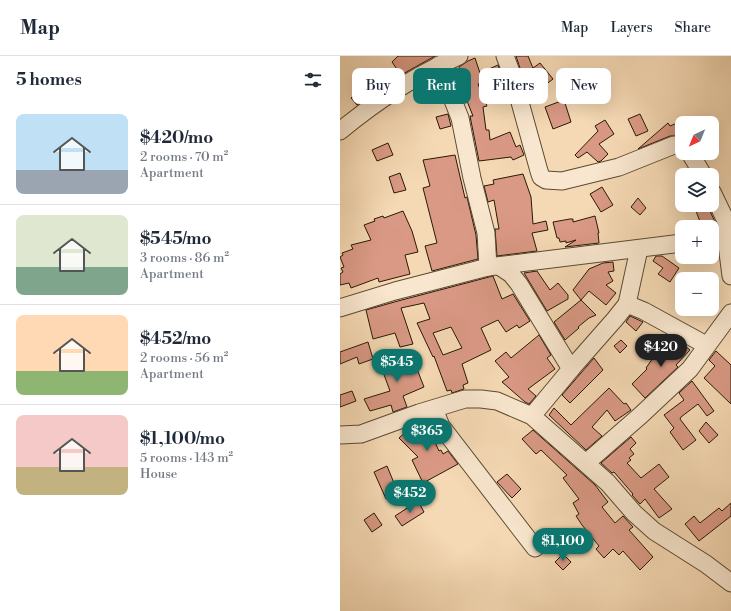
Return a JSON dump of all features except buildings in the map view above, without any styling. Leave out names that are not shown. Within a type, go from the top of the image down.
[{"type":"street","points":[[340,131],[393,92],[439,65],[459,56]]},
{"type":"street","points":[[505,56],[513,77],[539,171],[541,177],[546,180],[562,181],[619,167],[675,145]]},
{"type":"street","points":[[439,65],[460,118],[472,178],[494,266]]},
{"type":"street","points":[[719,206],[727,223],[723,237],[731,276]]},
{"type":"street","points":[[340,308],[408,287],[494,266],[675,244]]},
{"type":"street","points":[[532,416],[627,304],[639,249]]},
{"type":"street","points":[[494,266],[511,274],[519,284],[571,369]]},
{"type":"street","points":[[627,304],[644,311],[706,345]]},
{"type":"street","points":[[586,463],[641,415],[690,369],[706,345],[731,313]]},
{"type":"street","points":[[340,435],[361,434],[465,399],[497,401],[532,416],[608,483],[634,513],[654,531],[706,564],[731,583]]},
{"type":"street","points":[[434,409],[441,426],[535,548]]}]
